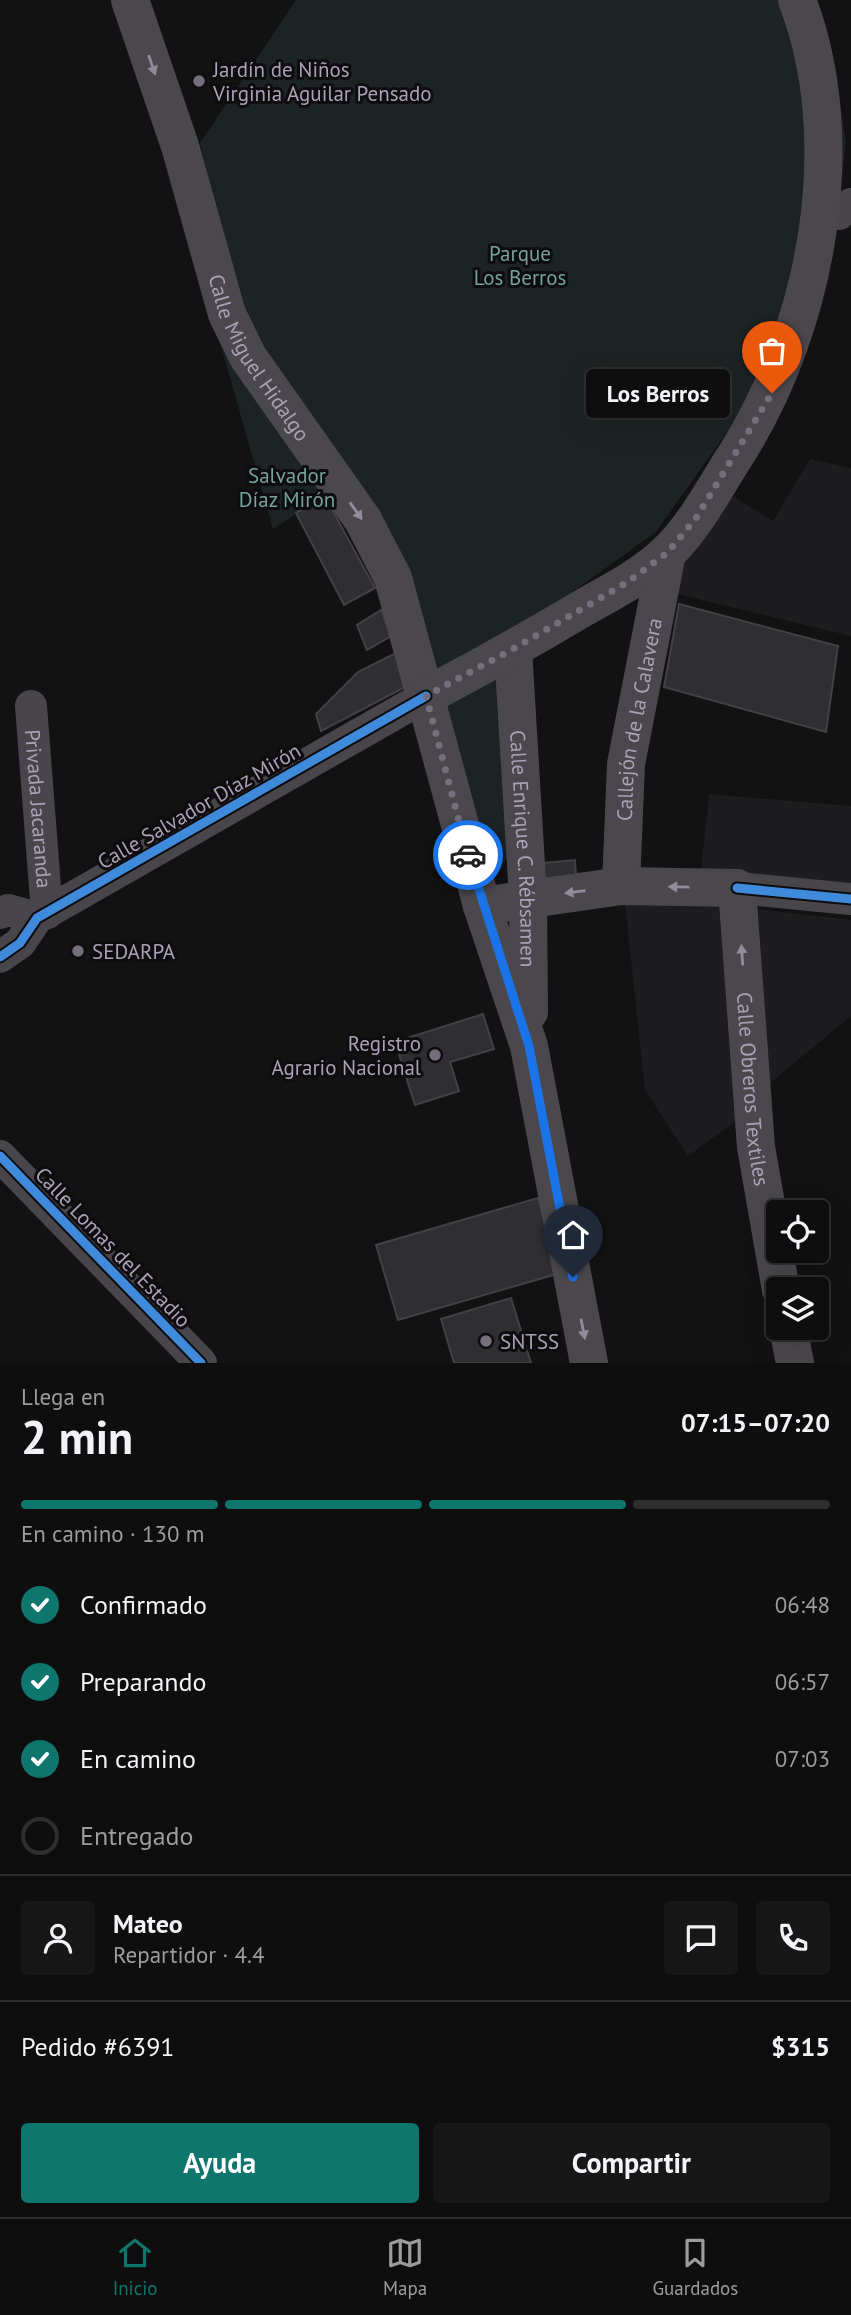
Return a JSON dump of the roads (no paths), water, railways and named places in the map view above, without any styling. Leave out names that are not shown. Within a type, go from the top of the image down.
[{"type":"main road","name":"Calle Miguel Hidalgo","points":[[130,0],[180,146],[227,314],[248,357],[363,520],[393,578],[426,696]]},
{"type":"main road","name":"Calle Salvador Díaz Mirón","points":[[426,696],[626,583],[667,553],[696,518],[762,413],[800,336],[826,272],[845,209],[843,107],[832,65],[816,25],[797,0]]},
{"type":"main road","name":"Callejón de la Calavera","points":[[621,886],[626,764],[667,553]]},
{"type":"main road","name":"Calle Enrique C. Rébsamen","points":[[513,649],[528,898],[529,1046]]},
{"type":"main road","name":"Calle Enrique C. Rébsamen","points":[[426,696],[482,906],[529,1046],[589,1363]]},
{"type":"main road","points":[[482,906],[621,886],[737,888]]},
{"type":"main road","name":"Calle Obreros Textiles","points":[[737,888],[756,1147],[779,1277]]},
{"type":"main road","points":[[790,1340],[795,1363]]},
{"type":"street","name":"Calle Salvador Díaz Mirón","points":[[0,957],[20,943],[42,916],[426,696]]},
{"type":"street","name":"Privada Jacaranda","points":[[31,706],[42,916]]},
{"type":"street","points":[[737,888],[851,899]]},
{"type":"street","points":[[0,913],[8,910],[42,916]]},
{"type":"street","name":"Calle Lomas del Estadio","points":[[0,1156],[201,1363]]},
{"type":"place","name":"Jardín de Niños Virginia Aguilar Pensado","points":[[199,81]]},
{"type":"place","name":"Los Berros","points":[[772,393]]},
{"type":"place","name":"SEDARPA","points":[[78,951]]},
{"type":"place","name":"Registro Agrario Nacional","points":[[435,1055]]},
{"type":"place","name":"SNTSS","points":[[486,1341]]},
{"type":"park label","name":"Parque Los Berros","points":[[520,265]]},
{"type":"park label","name":"Salvador Díaz Mirón","points":[[287,487]]}]
